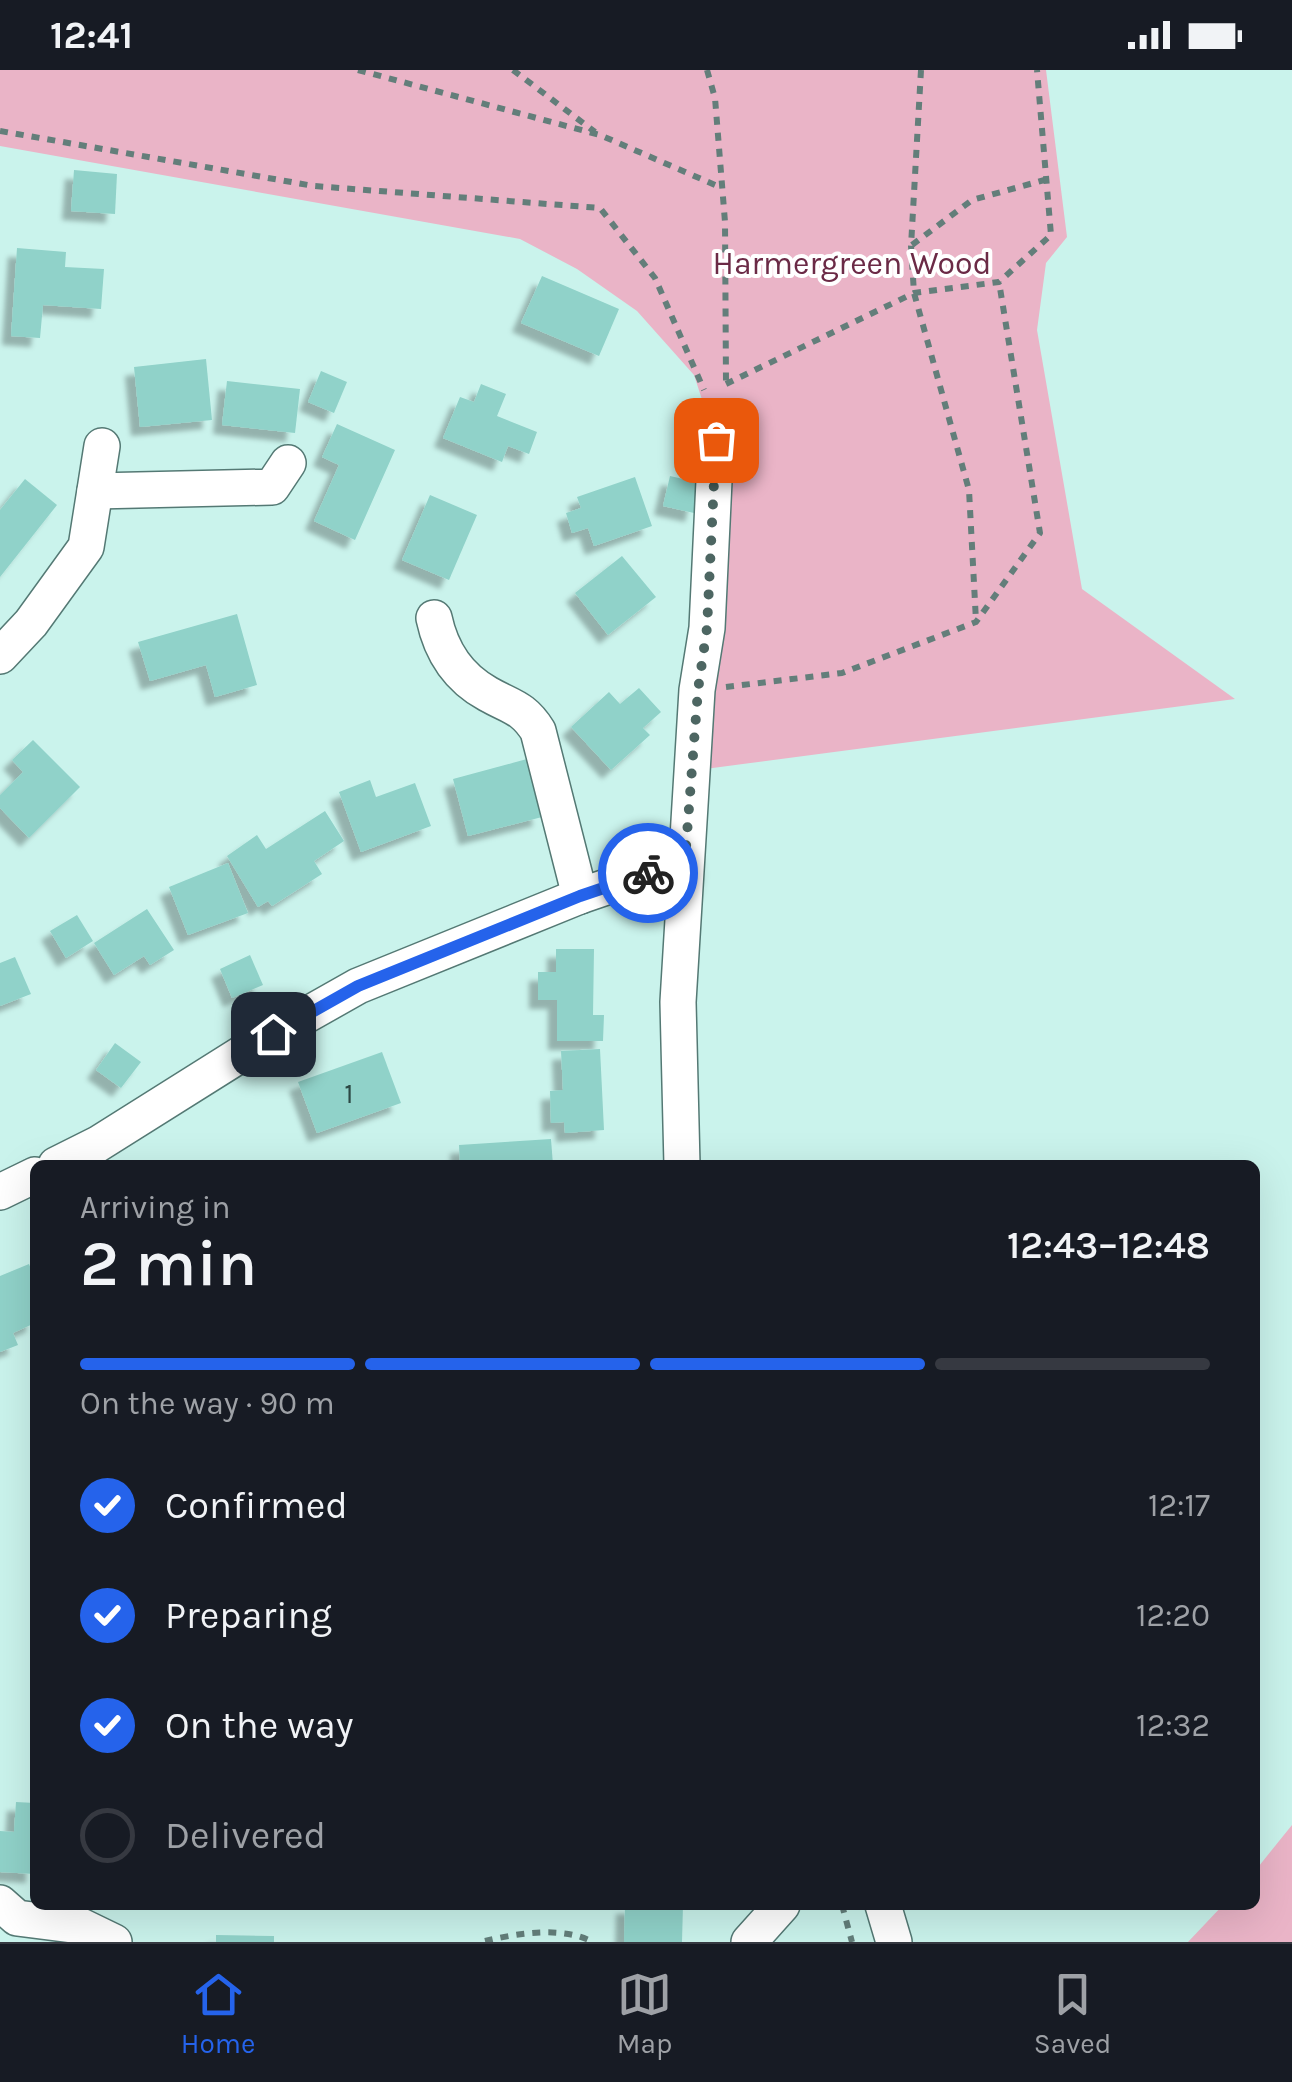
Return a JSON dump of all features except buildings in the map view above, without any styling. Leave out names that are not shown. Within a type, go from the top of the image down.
[{"type":"street","points":[[682,1160],[678,1002],[698,690],[707,628],[717,418]]},
{"type":"street","points":[[0,656],[31,623],[86,547],[102,446]]},
{"type":"street","points":[[95,491],[272,487],[288,463]]},
{"type":"street","points":[[434,618],[440,643],[463,677],[485,693],[527,713],[538,731],[580,896]]},
{"type":"street","points":[[66,1160],[358,986],[580,896],[685,860]]},
{"type":"street","points":[[0,1192],[30,1177]]},
{"type":"street","points":[[0,1903],[17,1918],[81,1926],[114,1942]]},
{"type":"street","points":[[748,1942],[777,1910]]},
{"type":"street","points":[[884,1910],[894,1942]]},
{"type":"path","points":[[358,70],[600,136],[722,188]]},
{"type":"path","points":[[513,70],[600,136]]},
{"type":"path","points":[[707,70],[715,98],[722,188],[726,384],[717,418]]},
{"type":"path","points":[[921,70],[911,246],[914,293],[969,490],[976,622]]},
{"type":"path","points":[[726,384],[914,293],[999,282],[1051,235],[1037,70]]},
{"type":"path","points":[[0,131],[314,186],[600,208],[655,278],[717,418]]},
{"type":"path","points":[[911,246],[972,200],[1048,179]]},
{"type":"path","points":[[698,690],[842,672],[976,622],[1040,534],[999,282]]},
{"type":"path","points":[[843,1910],[852,1942]]},
{"type":"path","points":[[485,1941],[510,1935],[576,1933],[593,1942]]},
{"type":"green space","name":"Harmergreen Wood","points":[[0,70],[1046,70],[1067,237],[1046,263],[1037,330],[1082,589],[1235,699],[705,769],[738,430],[710,424],[694,375],[637,311],[577,269],[520,239],[0,146]]},
{"type":"green space","points":[[1292,1825],[1292,1942],[1188,1942],[1218,1910],[1260,1910],[1260,1865]]},
{"type":"way so far","points":[[648,873],[685,860],[698,690],[707,628],[716,440]]},
{"type":"route","points":[[273,1034],[358,986],[580,896],[648,873]]}]
